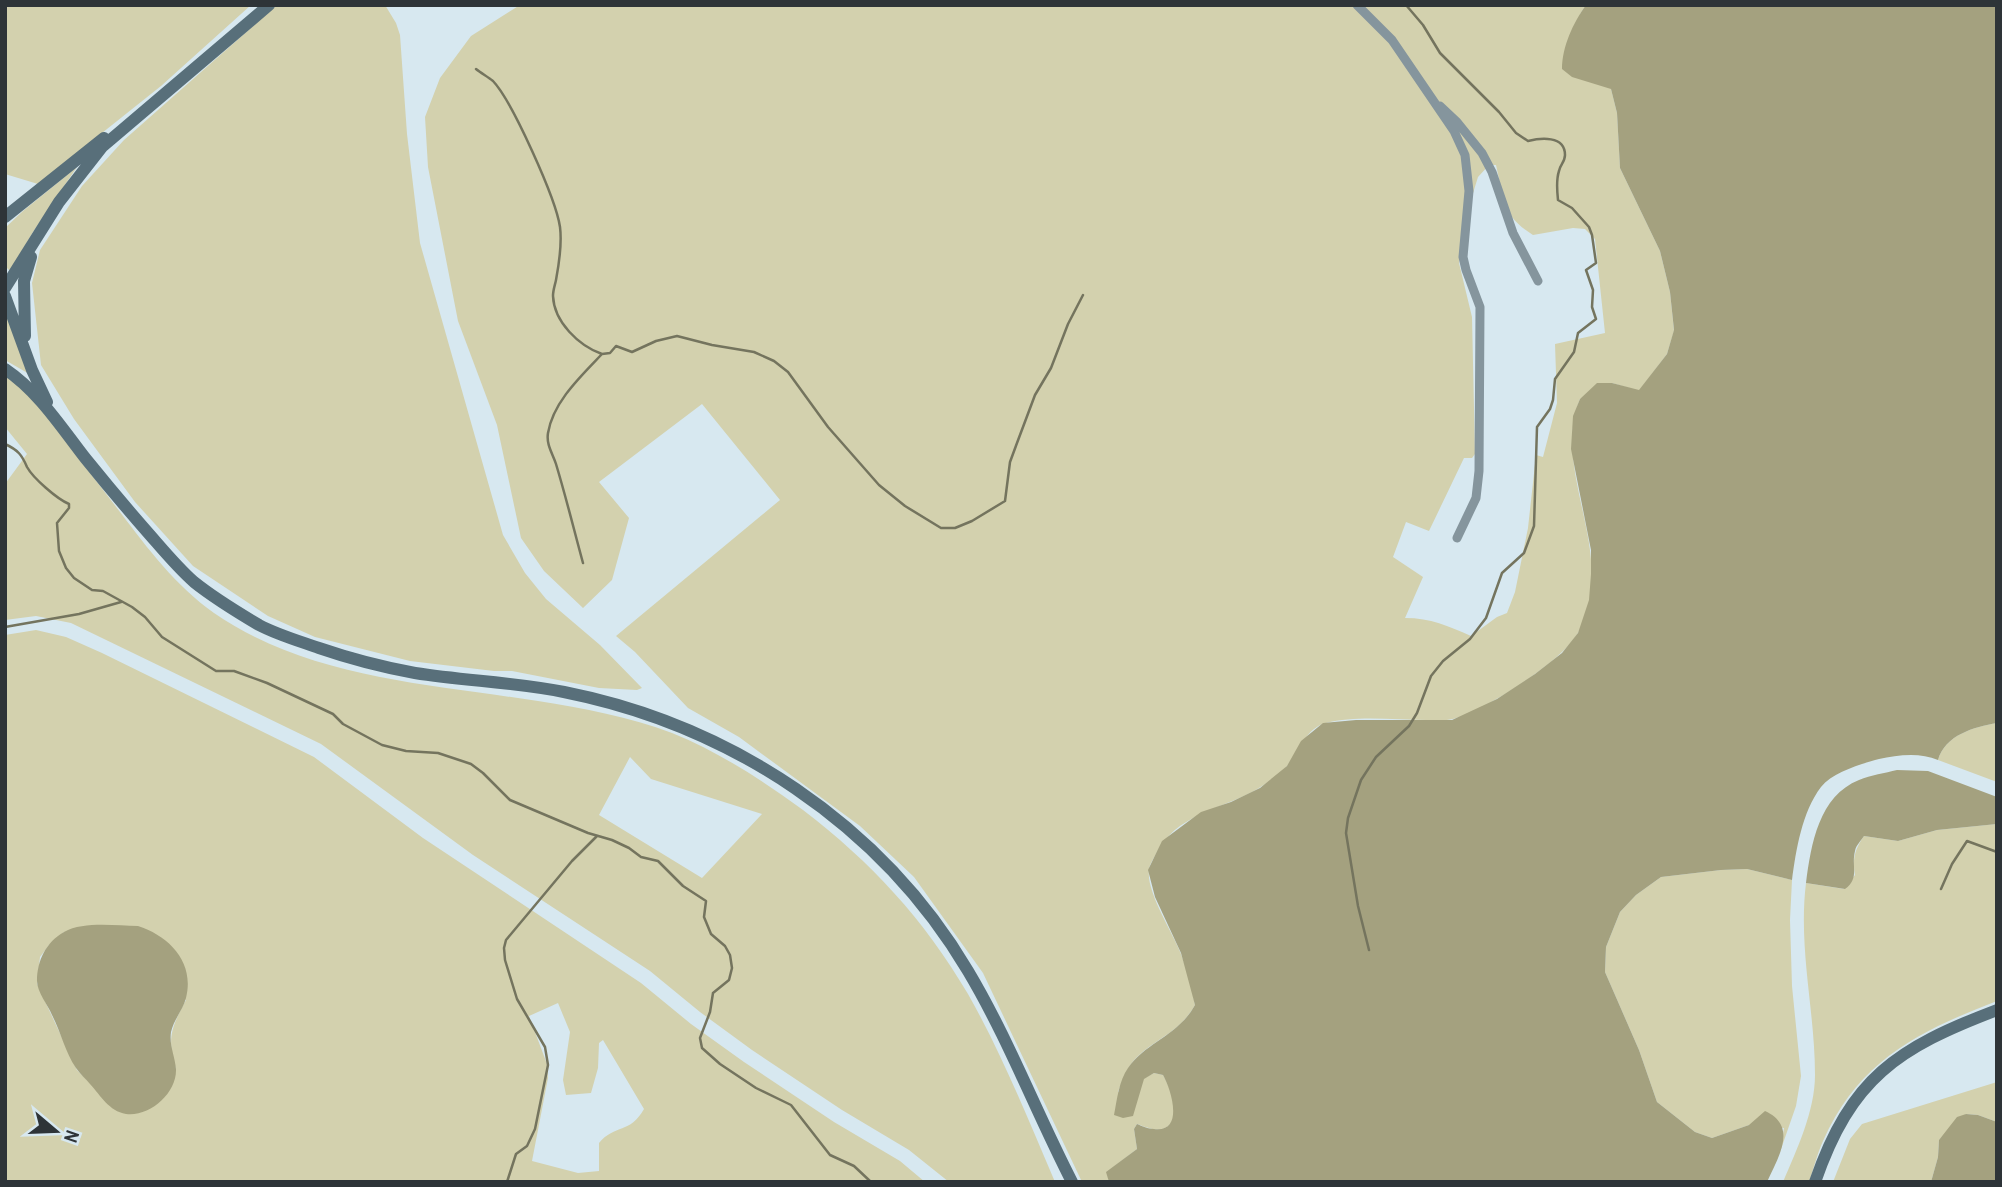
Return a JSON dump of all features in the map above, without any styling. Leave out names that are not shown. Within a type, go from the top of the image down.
[{"type":"main road","points":[[5,288],[89,162],[102,147],[269,5]]},
{"type":"main road","points":[[5,217],[85,151],[139,116]]},
{"type":"main road","points":[[26,354],[24,281],[41,232]]},
{"type":"main road","points":[[5,296],[36,381],[55,418]]},
{"type":"main road","points":[[5,369],[24,384],[55,418],[120,501],[180,568],[210,594],[262,626],[291,639],[384,667],[563,692],[645,713],[707,738],[774,773],[800,791],[863,842],[896,874],[946,937],[993,1015],[1072,1182]]},
{"type":"main road","points":[[1815,1182],[1838,1124],[1879,1073],[1903,1054],[1932,1037],[1997,1010]]},
{"type":"street","points":[[1357,5],[1392,40],[1454,131],[1465,155],[1469,191],[1463,257],[1480,307],[1478,485],[1469,514],[1457,538]]},
{"type":"street","points":[[1428,96],[1458,122],[1482,153],[1492,172],[1513,233],[1538,281]]},
{"type":"shaded area","points":[[5,5],[251,5],[161,86],[38,184],[5,174]]},
{"type":"shaded area","points":[[277,5],[385,5],[396,23],[400,35],[407,134],[420,243],[503,535],[525,573],[546,599],[600,645],[642,688],[599,688],[512,671],[410,661],[315,637],[268,616],[193,566],[135,502],[74,419],[41,365],[32,283],[40,250],[82,186],[124,140]]},
{"type":"shaded area","points":[[520,5],[1586,5],[1580,14],[1611,89],[1617,113],[1620,168],[1660,251],[1670,292],[1674,331],[1667,354],[1639,391],[1612,383],[1580,399],[1573,427],[1573,456],[1592,574],[1589,604],[1578,633],[1556,657],[1522,684],[1467,714],[1447,720],[1363,719],[1319,726],[1308,735],[1288,765],[1270,781],[1187,821],[1164,842],[1150,865],[1149,879],[1156,901],[1181,954],[1195,1005],[1182,1022],[1137,1057],[1126,1073],[1118,1092],[1154,1073],[1163,1075],[1174,1103],[1174,1118],[1171,1124],[1162,1129],[1151,1129],[1137,1124],[1134,1129],[1137,1149],[1107,1172],[1109,1182],[1082,1182],[983,973],[914,877],[860,826],[739,737],[688,708],[635,652],[616,636],[780,500],[702,404],[599,482],[629,518],[612,580],[583,608],[544,571],[521,538],[497,425],[458,321],[428,167],[425,117],[440,78],[471,36]],"holes":[[[1489,165],[1496,165],[1509,213],[1523,228],[1533,235],[1573,228],[1585,229],[1595,239],[1605,333],[1555,344],[1557,403],[1543,457],[1536,455],[1528,528],[1515,592],[1507,613],[1471,636],[1431,621],[1405,618],[1423,577],[1393,557],[1406,522],[1429,531],[1464,458],[1472,458],[1475,454],[1472,317],[1459,263],[1469,206],[1478,177]]]},
{"type":"shaded area","points":[[1586,5],[1997,5],[1997,723],[1970,730],[1954,738],[1947,744],[1938,760],[1901,755],[1864,763],[1826,782],[1809,808],[1798,844],[1792,880],[1747,869],[1661,877],[1636,895],[1620,912],[1606,947],[1605,972],[1639,1050],[1657,1102],[1695,1132],[1712,1138],[1749,1125],[1765,1111],[1775,1117],[1781,1125],[1783,1142],[1767,1182],[1109,1182],[1106,1172],[1137,1149],[1134,1129],[1137,1124],[1154,1129],[1164,1128],[1170,1124],[1173,1117],[1172,1099],[1163,1075],[1154,1073],[1144,1079],[1133,1116],[1123,1118],[1114,1115],[1125,1073],[1135,1059],[1180,1024],[1195,1005],[1181,953],[1155,897],[1148,870],[1162,841],[1201,812],[1260,788],[1287,766],[1301,741],[1323,723],[1356,720],[1452,720],[1497,699],[1535,674],[1562,653],[1578,633],[1589,600],[1591,550],[1571,449],[1573,416],[1580,399],[1597,383],[1612,383],[1639,390],[1667,354],[1674,330],[1670,292],[1660,251],[1620,168],[1617,113],[1611,89],[1572,77],[1562,69],[1569,36]]},
{"type":"shaded area","points":[[77,167],[10,271],[5,266],[5,228]]},
{"type":"shaded area","points":[[5,307],[31,375],[5,360]]},
{"type":"shaded area","points":[[5,374],[28,391],[141,540],[175,579],[214,613],[250,635],[289,652],[370,675],[538,701],[640,722],[707,749],[788,799],[828,830],[873,871],[933,941],[968,994],[992,1040],[1055,1182],[949,1182],[909,1150],[842,1110],[752,1050],[650,971],[473,855],[321,744],[71,623],[36,616],[5,620],[5,484],[27,454],[5,427]],"holes":[[[630,757],[651,779],[762,814],[702,878],[599,815]]]},
{"type":"shaded area","points":[[36,630],[66,637],[314,757],[423,838],[641,983],[691,1024],[744,1062],[834,1122],[900,1161],[925,1182],[5,1182],[5,635]],"holes":[[[64,932],[186,1000],[172,1033],[171,1049],[176,1069],[90,1083],[77,1070],[37,984],[40,957]],[[558,1003],[570,1032],[563,1080],[566,1095],[591,1093],[598,1068],[599,1043],[603,1040],[644,1109],[628,1126],[611,1133],[599,1143],[599,1171],[578,1173],[532,1161],[548,1078],[547,1064],[529,1016]]]},
{"type":"shaded area","points":[[1997,723],[1997,782],[1938,760],[1947,744],[1954,738],[1970,730]]},
{"type":"shaded area","points":[[1897,770],[1928,771],[1997,797],[1997,824],[1937,830],[1898,841],[1864,836],[1856,849],[1854,876],[1850,885],[1845,889],[1806,883],[1814,837],[1826,809],[1835,797],[1845,787],[1859,780]]},
{"type":"shaded area","points":[[1997,824],[1997,1001],[1917,1037],[1873,1069],[1854,1089],[1838,1113],[1821,1146],[1809,1182],[1783,1182],[1804,1130],[1814,1089],[1814,1051],[1804,931],[1806,883],[1844,889],[1855,875],[1855,854],[1864,836],[1898,841],[1937,830]]},
{"type":"shaded area","points":[[1747,869],[1792,880],[1792,986],[1801,1076],[1796,1106],[1780,1152],[1784,1128],[1749,1125],[1712,1138],[1695,1132],[1657,1102],[1639,1050],[1605,972],[1606,947],[1620,912],[1636,895],[1661,877]]},
{"type":"shaded area","points":[[90,925],[138,926],[160,936],[177,952],[187,973],[188,985],[185,1002],[171,1032],[176,1069],[172,1087],[153,1107],[144,1112],[126,1114],[110,1106],[76,1068],[39,990],[37,974],[48,947],[64,932]]},
{"type":"shaded area","points":[[1997,1082],[1997,1122],[1966,1114],[1939,1140],[1938,1157],[1931,1182],[1833,1182],[1850,1139],[1862,1124]]},
{"type":"shaded area","points":[[1966,1114],[1997,1122],[1997,1182],[1931,1182],[1938,1157],[1939,1140],[1957,1117]]},
{"type":"waterway","points":[[1369,950],[1358,906],[1346,833],[1348,818],[1361,780],[1376,757],[1409,726],[1431,676],[1443,661],[1470,639],[1486,618],[1502,573],[1524,553],[1534,526],[1537,427],[1550,409],[1555,379],[1574,352],[1578,333],[1596,319],[1592,307],[1593,290],[1586,270],[1596,263],[1592,235],[1589,227],[1572,208],[1558,200],[1557,178],[1565,157],[1561,144],[1551,139],[1528,141],[1516,133],[1499,112],[1440,53],[1423,25],[1406,5]]},
{"type":"waterway","points":[[476,69],[493,81],[511,108],[542,174],[557,214],[560,247],[554,306],[569,332],[602,354]]},
{"type":"waterway","points":[[583,563],[549,445],[548,433],[556,411],[569,390],[602,354],[610,353],[616,346],[632,352],[656,341],[677,336],[754,352],[774,361],[788,372],[828,427],[879,485],[905,506],[941,528],[955,528],[1005,501],[1010,462],[1035,395],[1051,368],[1083,295]]},
{"type":"waterway","points":[[5,444],[19,453],[30,472],[40,482],[69,504],[69,508],[57,523],[59,551],[66,568],[74,578],[92,590],[103,591],[132,607],[145,617],[162,637],[216,671],[234,671],[267,683],[333,714],[343,724],[382,745],[406,751],[438,753],[471,764],[510,800],[588,833],[612,840],[641,857],[658,861],[683,886],[706,901],[704,917],[711,934],[725,946],[730,955],[732,968],[729,980],[713,993],[710,1012],[700,1038],[702,1048],[720,1064],[756,1088],[791,1105],[830,1155],[854,1166],[871,1182]]},
{"type":"waterway","points":[[5,627],[79,614],[121,602]]},
{"type":"waterway","points":[[507,1182],[516,1154],[527,1146],[535,1129],[548,1065],[545,1047],[517,999],[505,960],[506,940],[572,861],[597,836]]},
{"type":"waterway","points":[[1941,889],[1952,864],[1967,841],[1997,852]]}]
